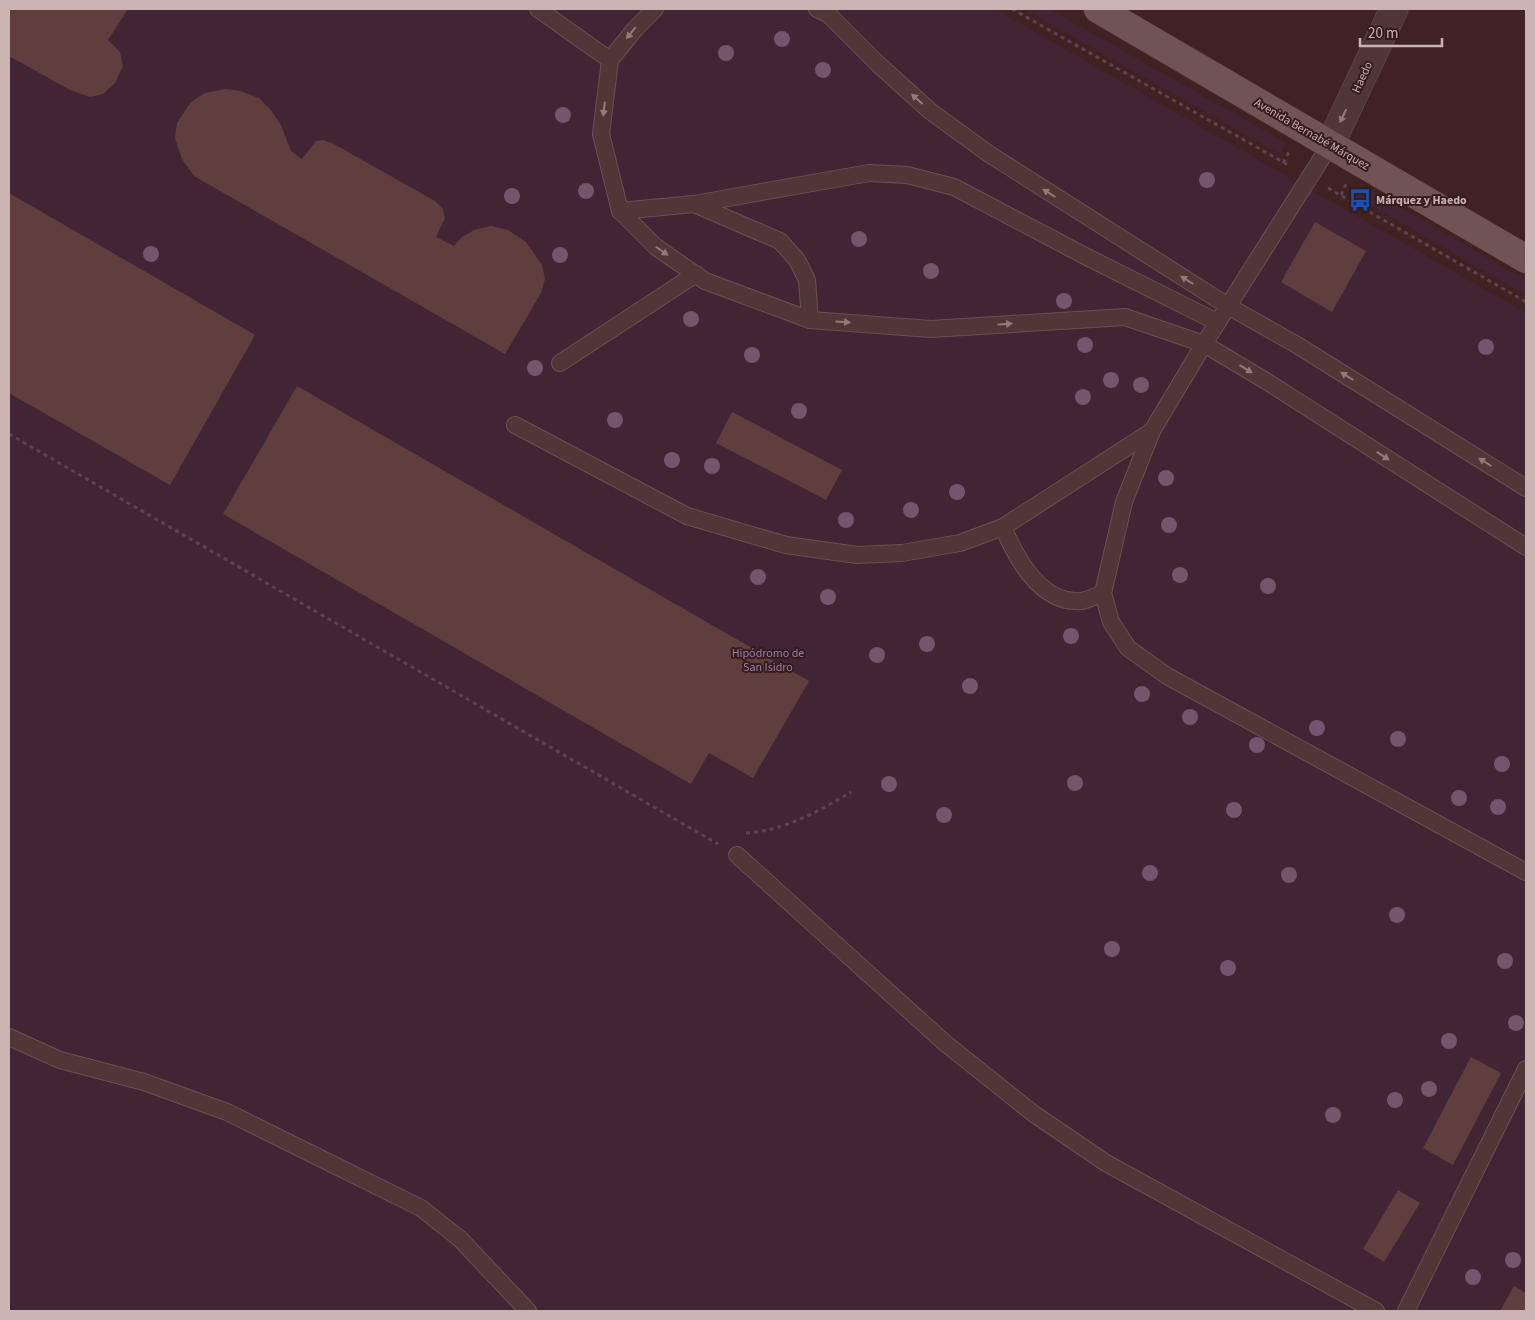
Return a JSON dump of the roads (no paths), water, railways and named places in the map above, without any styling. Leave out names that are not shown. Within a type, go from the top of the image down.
[{"type":"main road","name":"Avenida Bernabé Márquez","points":[[1098,9],[1526,259]]},
{"type":"street","name":"Haedo","points":[[1330,145],[1394,9]]},
{"type":"lane","points":[[538,9],[610,60]]},
{"type":"lane","points":[[655,9],[635,29],[610,60],[601,134],[620,211],[656,247],[705,281],[810,320],[931,329],[1125,317],[1204,344],[1266,381],[1526,547]]},
{"type":"lane","points":[[818,9],[828,14],[878,64],[930,111],[988,154],[1228,306],[1297,345],[1526,488]]},
{"type":"lane","points":[[1330,145],[1204,344],[1152,431],[1124,502],[1103,593],[1111,622],[1128,648],[1167,676],[1526,872]]},
{"type":"lane","points":[[620,211],[694,204],[869,173],[907,175],[954,187],[1087,257],[1218,322]]},
{"type":"lane","points":[[694,204],[780,241],[796,260],[807,280],[810,320]]},
{"type":"lane","points":[[560,363],[696,274]]},
{"type":"lane","points":[[515,425],[687,516],[786,545],[857,555],[902,553],[960,543],[1003,528],[1152,431]]},
{"type":"lane","points":[[1003,528],[1014,552],[1027,572],[1060,598],[1081,601],[1103,593]]},
{"type":"lane","points":[[731,852],[945,1043],[1034,1114],[1106,1163],[1376,1311]]},
{"type":"lane","points":[[9,1037],[60,1060],[144,1082],[227,1112],[421,1208],[460,1239],[528,1311]]},
{"type":"lane","points":[[1406,1311],[1526,1069]]},
{"type":"place","name":"Márquez y Haedo","points":[[1360,200]]},
{"type":"park label","name":"Hipódromo de San Isidro","points":[[768,660]]}]
